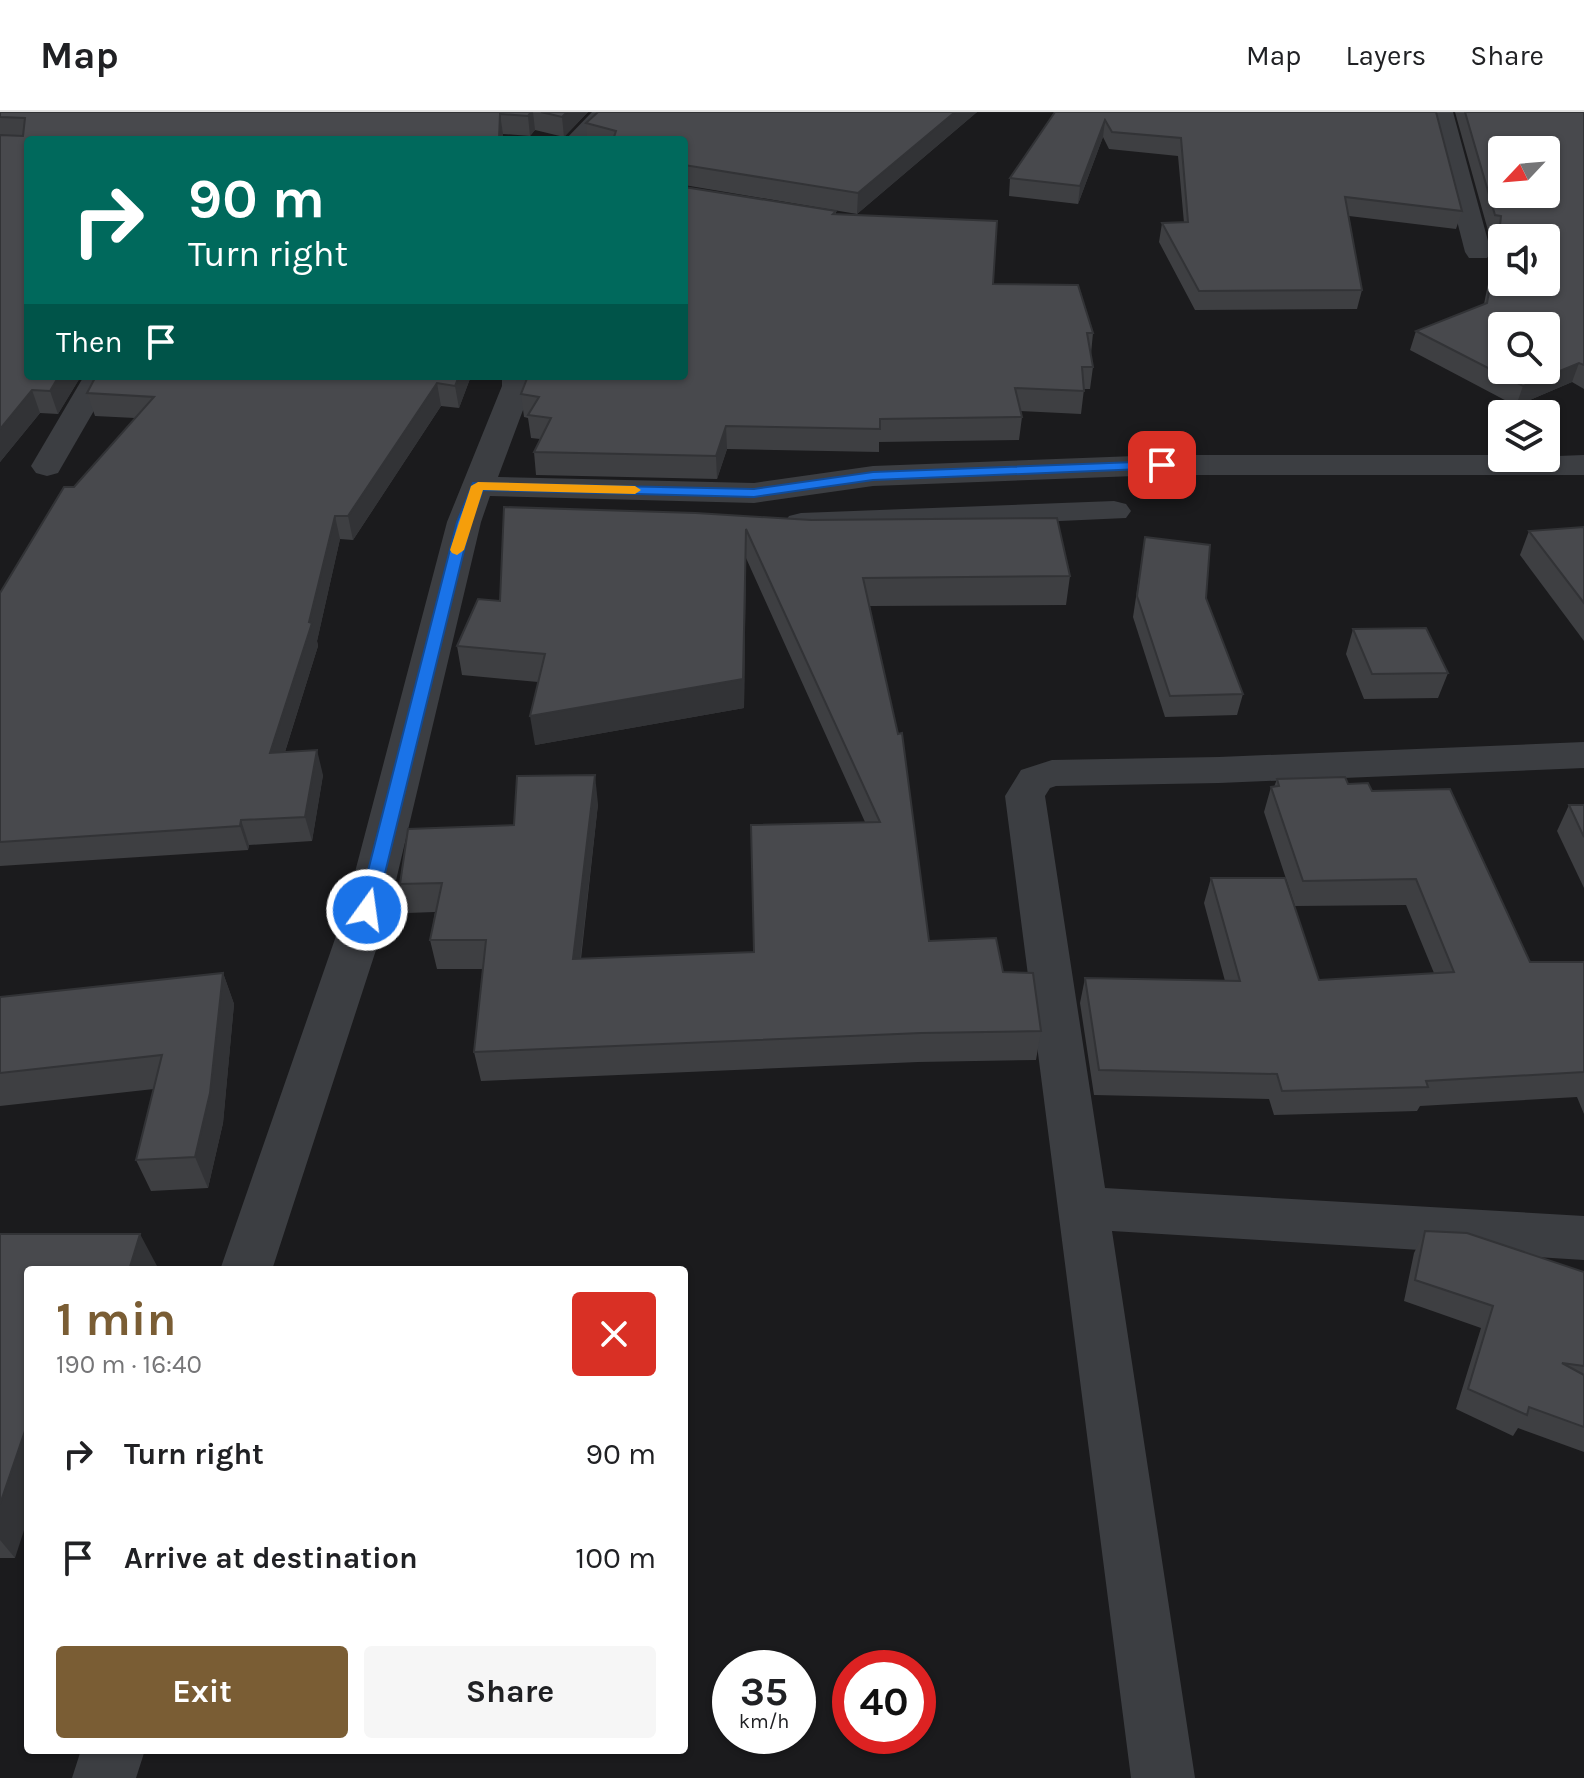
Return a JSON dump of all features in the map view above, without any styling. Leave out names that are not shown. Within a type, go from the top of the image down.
[{"type":"street","points":[[581,136],[605,112]]},
{"type":"street","points":[[1433,113],[1478,252]]},
{"type":"street","points":[[47,466],[97,380]]},
{"type":"street","points":[[247,1266],[367,910],[517,380]]},
{"type":"street","points":[[478,510],[754,493],[873,476],[1162,465],[1584,465]]},
{"type":"street","points":[[773,524],[1114,511]]},
{"type":"street","points":[[1163,1778],[1025,796],[1035,779],[1052,773],[1219,770],[1584,755]]},
{"type":"street","points":[[1084,1208],[1584,1238]]},
{"type":"street","points":[[104,1778],[112,1754]]},
{"type":"building","points":[[0,112],[531,112],[528,116],[500,114],[499,136],[24,136],[24,380],[57,380],[50,391],[32,390],[0,429],[0,135],[23,136],[25,118],[0,117]]},
{"type":"building","points":[[541,112],[567,112],[562,117]]},
{"type":"building","points":[[598,112],[955,112],[858,193],[688,166],[688,136],[614,136],[616,131],[586,123]]},
{"type":"building","points":[[1055,112],[1436,112],[1462,211],[1345,197],[1362,290],[1199,291],[1162,223],[1188,222],[1181,138],[1112,132],[1105,120],[1080,186],[1010,178]]},
{"type":"building","points":[[1465,112],[1584,112],[1584,365],[1579,363],[1560,371],[1560,312],[1488,312],[1488,368],[1416,331],[1487,303],[1488,296],[1560,296],[1560,224],[1500,224],[1501,216],[1495,215],[1493,208],[1560,208],[1560,136],[1488,136],[1488,191]]},
{"type":"building","points":[[688,188],[836,211],[833,214],[997,221],[993,284],[1078,285],[1093,333],[1087,333],[1093,367],[1082,367],[1084,391],[1015,388],[1022,417],[880,419],[880,429],[726,426],[716,456],[534,452],[551,418],[528,415],[539,397],[521,394],[526,380],[688,380]]},
{"type":"building","points":[[94,380],[457,380],[455,386],[437,383],[348,516],[335,516],[309,622],[312,623],[270,753],[317,750],[305,817],[241,820],[240,826],[0,842],[0,593],[64,487],[74,487],[154,397],[87,393]]},
{"type":"building","points":[[504,507],[811,520],[1057,518],[1070,576],[863,578],[898,734],[902,733],[929,941],[996,938],[1003,972],[1033,973],[1041,1031],[921,1033],[474,1052],[486,940],[430,940],[442,883],[400,884],[408,829],[514,825],[517,776],[595,775],[573,959],[754,952],[751,825],[880,822],[746,529],[743,679],[530,716],[545,654],[457,646],[478,599],[500,601]]},
{"type":"building","points":[[1584,527],[1584,603],[1529,531]]},
{"type":"building","points":[[1145,537],[1210,545],[1206,598],[1243,694],[1170,696],[1137,596]]},
{"type":"building","points":[[1426,628],[1448,673],[1372,674],[1353,629]]},
{"type":"building","points":[[1345,777],[1348,784],[1368,783],[1372,791],[1450,789],[1530,962],[1584,962],[1584,1072],[1426,1081],[1428,1087],[1282,1091],[1277,1074],[1099,1070],[1085,978],[1240,981],[1211,878],[1285,878],[1319,980],[1454,972],[1416,879],[1303,881],[1271,787],[1279,786],[1277,779]]},
{"type":"building","points":[[1569,805],[1584,805],[1584,837]]},
{"type":"building","points":[[223,973],[210,1093],[195,1157],[136,1160],[162,1055],[0,1073],[0,997]]},
{"type":"building","points":[[1425,1231],[1467,1233],[1584,1272],[1584,1366],[1562,1363],[1584,1375],[1584,1427],[1529,1407],[1527,1415],[1468,1389],[1493,1306],[1415,1280]]},
{"type":"building","points":[[0,1234],[140,1234],[130,1266],[24,1266],[24,1434],[0,1504]]},
{"type":"slow traffic","points":[[457,550],[478,486],[635,490]]},
{"type":"route","points":[[367,910],[464,522],[478,486],[754,493],[873,476],[1162,465]]}]
